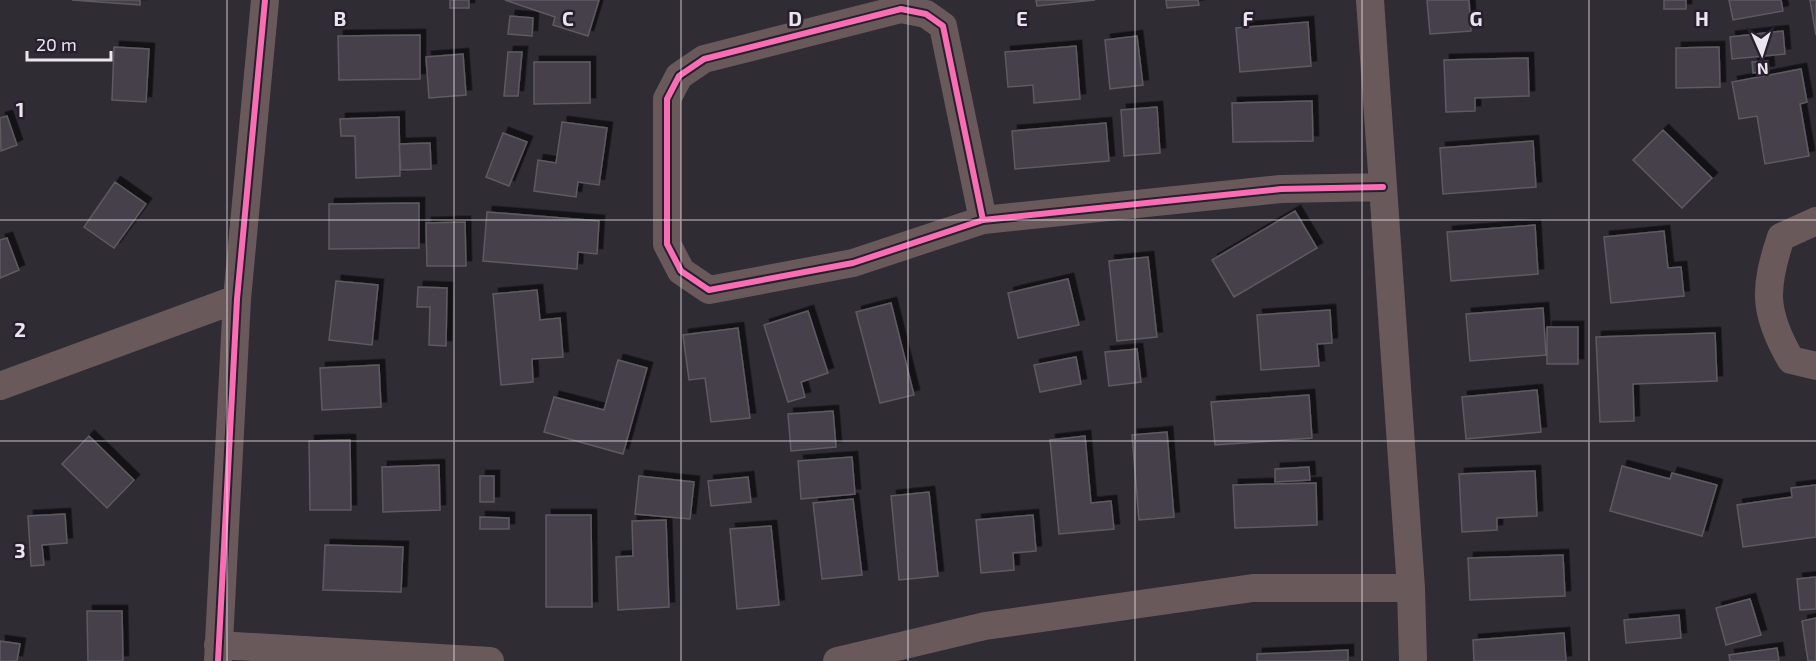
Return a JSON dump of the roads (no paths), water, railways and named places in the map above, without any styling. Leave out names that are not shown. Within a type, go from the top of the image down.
[{"type":"street","points":[[265,0],[237,299],[218,653],[490,661]]},
{"type":"street","points":[[1370,0],[1411,588],[1413,661]]},
{"type":"street","points":[[983,220],[943,26],[926,14],[900,9],[704,59],[679,76],[667,99],[667,244],[681,272],[710,290],[853,263],[983,220],[1281,189],[1383,187]]},
{"type":"street","points":[[1816,221],[1782,237],[1769,273],[1767,298],[1777,336],[1791,360],[1816,366]]},
{"type":"street","points":[[0,386],[237,299]]},
{"type":"street","points":[[837,661],[985,626],[1252,588],[1411,588]]}]
